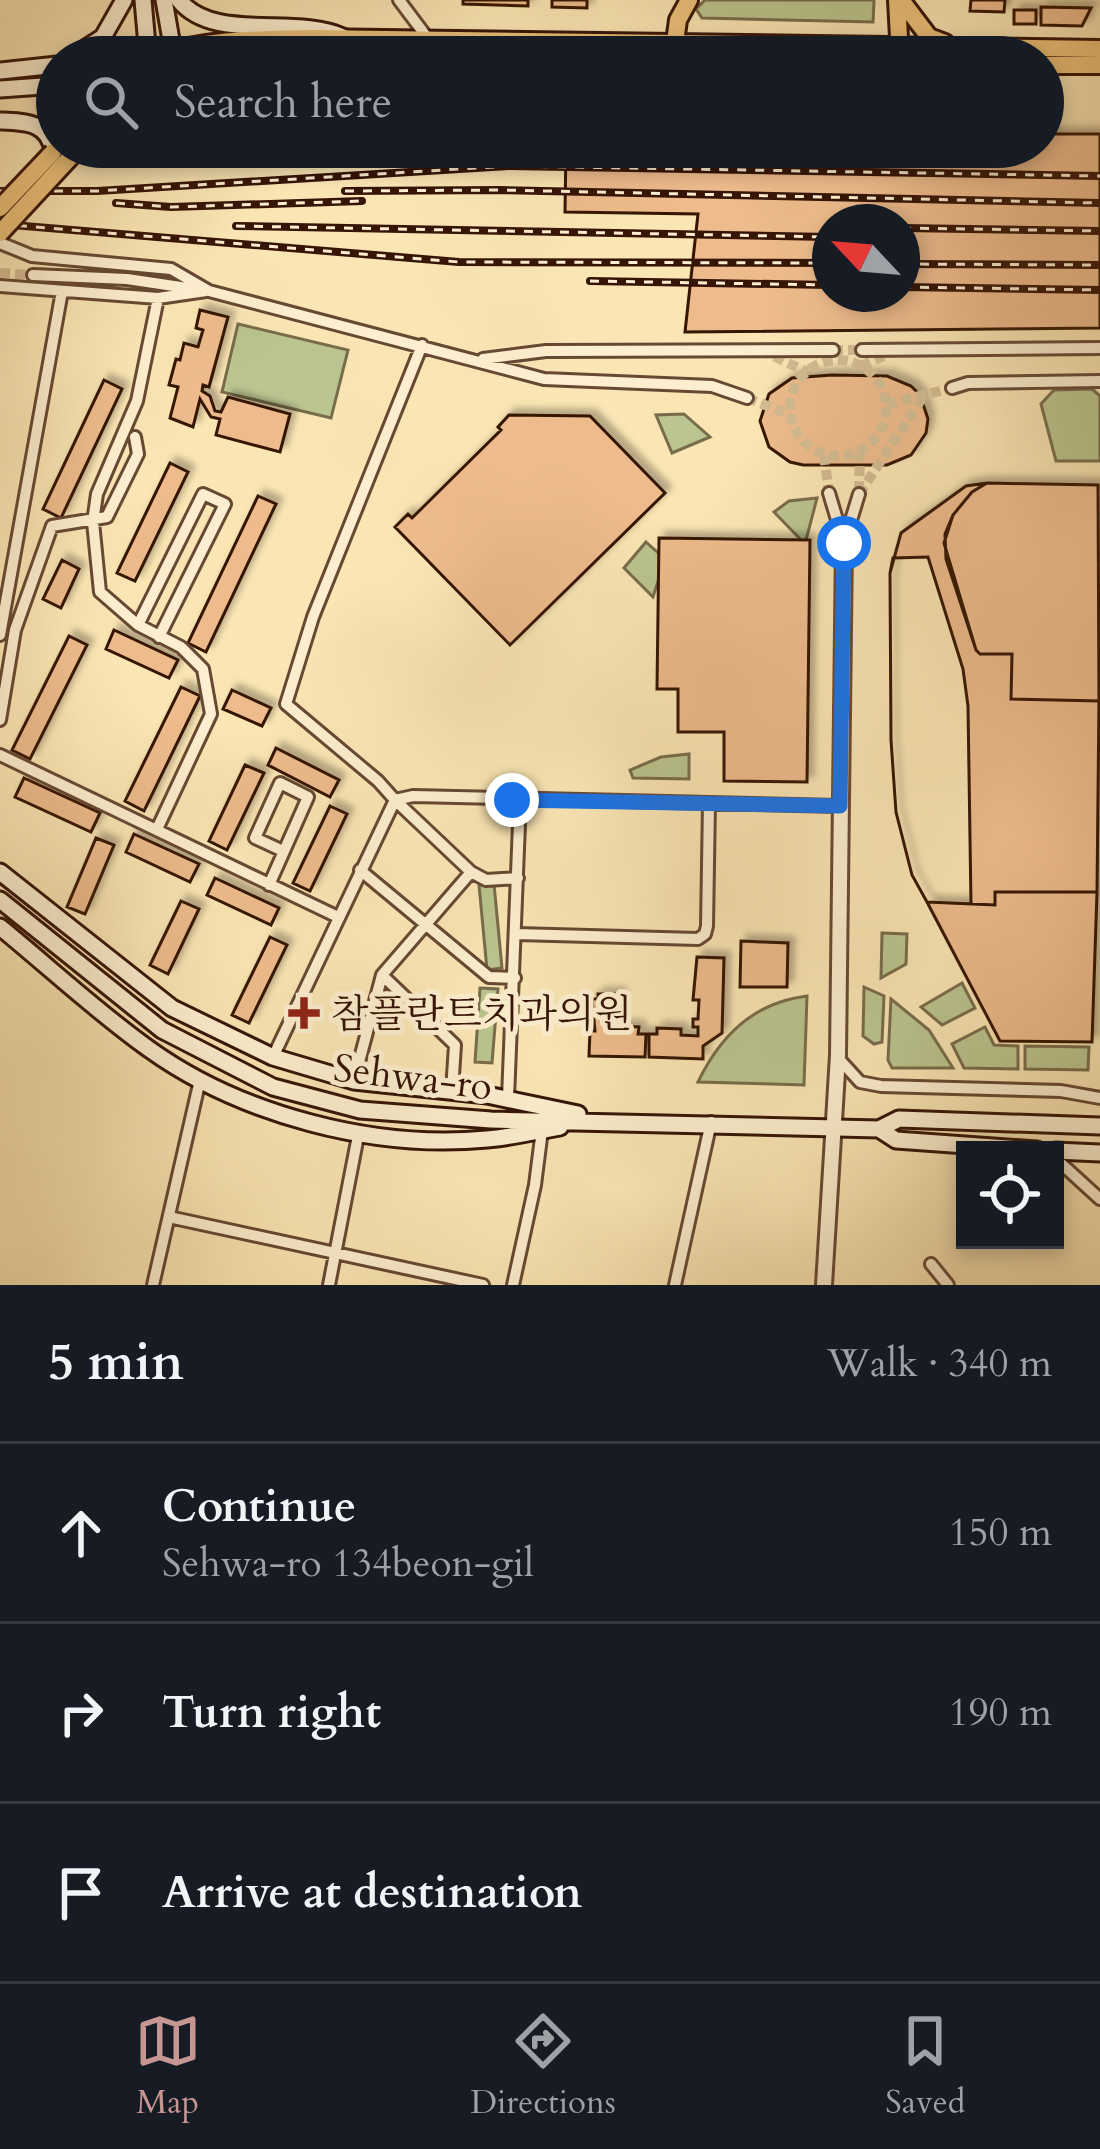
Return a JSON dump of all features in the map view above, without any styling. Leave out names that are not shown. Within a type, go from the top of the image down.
[{"type":"main road","points":[[104,36],[124,0]]},
{"type":"main road","points":[[143,0],[147,36]]},
{"type":"main road","points":[[164,0],[170,36]]},
{"type":"main road","points":[[179,0],[197,17],[222,24],[322,28],[339,36]]},
{"type":"main road","points":[[675,36],[689,0]]},
{"type":"main road","points":[[899,0],[928,36]]},
{"type":"main road","points":[[899,0],[900,36]]},
{"type":"main road","points":[[1064,49],[1100,50]]},
{"type":"main road","points":[[1064,65],[1100,65]]},
{"type":"main road","points":[[0,71],[36,67]]},
{"type":"main road","points":[[0,89],[36,86]]},
{"type":"main road","points":[[0,121],[36,124]]},
{"type":"main road","points":[[0,208],[39,168]]},
{"type":"main road","points":[[0,233],[61,168]]},
{"type":"main road","points":[[0,872],[172,1007],[273,1057],[355,1081],[508,1098],[604,1120]]},
{"type":"main road","name":"Sehwa-ro","points":[[0,900],[162,1030],[273,1087],[360,1110],[491,1120],[832,1128],[879,1129],[898,1119],[1100,1126]]},
{"type":"main road","points":[[0,927],[149,1050],[263,1109],[358,1136],[485,1140],[604,1120]]},
{"type":"main road","name":"Sehwa-ro","points":[[879,1129],[896,1140],[956,1144]]},
{"type":"main road","points":[[1064,1155],[1100,1153]]},
{"type":"street","points":[[399,0],[426,36]]},
{"type":"street","points":[[0,242],[32,256],[171,269],[209,291]]},
{"type":"street","points":[[33,275],[127,279],[209,291],[544,380],[712,386],[747,398]]},
{"type":"street","points":[[0,286],[158,298],[209,291]]},
{"type":"street","points":[[0,635],[62,291]]},
{"type":"street","points":[[158,298],[137,401],[97,494],[93,522],[100,592],[138,626],[181,647],[203,669],[211,714],[158,827]]},
{"type":"street","points":[[422,345],[343,539],[286,704],[378,781],[471,872],[486,880],[518,878]]},
{"type":"street","points":[[862,350],[1100,348]]},
{"type":"street","points":[[479,360],[546,351],[833,350]]},
{"type":"street","points":[[544,380],[538,369],[546,351]]},
{"type":"street","points":[[952,388],[968,383],[1100,381]]},
{"type":"street","points":[[0,721],[16,630],[52,526],[107,517],[138,454],[135,436]]},
{"type":"street","points":[[138,626],[203,494],[225,504],[159,637]]},
{"type":"street","points":[[829,494],[844,543]]},
{"type":"street","points":[[824,1285],[838,1055],[844,543],[859,494]]},
{"type":"street","points":[[0,543],[14,546]]},
{"type":"street","points":[[0,754],[338,916]]},
{"type":"street","points":[[269,885],[308,797],[280,783],[255,838],[283,851]]},
{"type":"street","points":[[395,800],[413,796],[840,806]]},
{"type":"street","points":[[508,1098],[520,799]]},
{"type":"street","points":[[273,1057],[395,800]]},
{"type":"street","points":[[517,934],[698,939],[706,926],[709,803]]},
{"type":"street","points":[[360,871],[489,977],[515,978]]},
{"type":"street","points":[[355,1081],[382,975],[471,872]]},
{"type":"street","points":[[382,975],[455,1045],[452,1091]]},
{"type":"street","points":[[838,1055],[860,1082],[881,1086],[1061,1090],[1100,1098]]},
{"type":"street","points":[[153,1285],[200,1080]]},
{"type":"street","points":[[675,1285],[711,1122]]},
{"type":"street","points":[[513,1285],[536,1185],[542,1130]]},
{"type":"street","points":[[329,1285],[358,1136]]},
{"type":"street","points":[[1064,1164],[1100,1199]]},
{"type":"street","points":[[169,1217],[483,1285]]},
{"type":"street","points":[[931,1264],[948,1285]]},
{"type":"green space","points":[[705,0],[874,0],[873,22],[702,18],[696,9]]},
{"type":"green space","points":[[238,324],[348,350],[331,418],[222,392]]},
{"type":"green space","points":[[1092,389],[1100,396],[1100,461],[1056,461],[1041,404],[1054,390]]},
{"type":"green space","points":[[684,414],[710,437],[672,453],[656,415]]},
{"type":"green space","points":[[817,498],[805,544],[774,512],[789,501]]},
{"type":"green space","points":[[646,542],[665,559],[653,597],[624,568]]},
{"type":"green space","points":[[689,754],[689,779],[633,778],[630,770],[661,757]]},
{"type":"green space","points":[[494,884],[502,968],[487,970],[479,885]]},
{"type":"green space","points":[[882,933],[907,934],[906,964],[881,978]]},
{"type":"green space","points":[[962,983],[975,1008],[942,1025],[921,1007]]},
{"type":"green space","points":[[864,987],[884,996],[882,1042],[874,1044],[863,1036]]},
{"type":"green space","points":[[480,988],[498,989],[492,1063],[475,1062]]},
{"type":"green space","points":[[807,996],[804,1085],[698,1082],[717,1050],[741,1024],[771,1005]]},
{"type":"green space","points":[[891,999],[929,1030],[953,1068],[892,1068],[888,1060]]},
{"type":"green space","points":[[985,1027],[994,1045],[1018,1046],[1018,1069],[964,1068],[952,1044]]},
{"type":"green space","points":[[1025,1046],[1089,1047],[1088,1070],[1025,1069]]},
{"type":"building","points":[[463,0],[528,0],[528,6],[463,4]]},
{"type":"building","points":[[552,0],[587,0],[587,8],[552,7]]},
{"type":"building","points":[[971,0],[1005,0],[1004,12],[970,11]]},
{"type":"building","points":[[1041,7],[1091,8],[1082,26],[1041,25]]},
{"type":"building","points":[[1014,10],[1036,10],[1036,24],[1014,24]]},
{"type":"building","points":[[1064,134],[1100,134],[1100,328],[685,332],[698,214],[565,212],[566,168],[1064,168]]},
{"type":"building","points":[[200,310],[228,317],[209,387],[203,385],[202,391],[210,396],[215,411],[221,412],[228,397],[290,414],[280,452],[216,435],[220,419],[211,417],[200,399],[193,427],[170,418],[178,387],[169,385],[176,359],[180,360],[184,343],[198,347],[203,330],[196,328]]},
{"type":"building","points":[[887,376],[920,395],[928,419],[926,433],[911,455],[887,465],[803,465],[769,447],[760,421],[769,394],[792,378]]},
{"type":"building","points":[[104,380],[122,389],[61,518],[43,509]]},
{"type":"building","points":[[509,415],[590,416],[665,493],[510,645],[395,527],[408,514],[412,518],[501,430],[498,427]]},
{"type":"building","points":[[170,463],[188,472],[135,581],[117,573]]},
{"type":"building","points":[[987,483],[972,492],[953,515],[945,534],[946,559],[976,650],[1012,654],[1011,699],[1099,701],[1097,892],[995,892],[995,905],[927,902],[912,875],[896,812],[890,573],[901,533],[966,486]]},
{"type":"building","points":[[987,483],[1098,485],[1099,701],[1011,699],[1012,654],[976,650],[944,543],[953,515],[972,492]]},
{"type":"building","points":[[258,496],[276,504],[206,652],[188,643]]},
{"type":"building","points":[[659,538],[810,540],[807,782],[724,781],[724,732],[678,732],[678,689],[657,689]]},
{"type":"building","points":[[928,557],[963,669],[968,706],[971,904],[927,902],[912,875],[896,812],[890,573],[893,558]]},
{"type":"building","points":[[62,560],[79,569],[61,608],[43,599]]},
{"type":"building","points":[[114,630],[178,660],[169,678],[106,649]]},
{"type":"building","points":[[69,636],[87,645],[30,759],[12,750]]},
{"type":"building","points":[[181,687],[200,696],[144,811],[125,801]]},
{"type":"building","points":[[232,690],[271,708],[262,726],[223,709]]},
{"type":"building","points":[[276,748],[339,780],[330,797],[268,765]]},
{"type":"building","points":[[245,765],[264,773],[227,850],[209,841]]},
{"type":"building","points":[[24,778],[100,813],[91,832],[15,797]]},
{"type":"building","points":[[330,806],[347,814],[310,891],[293,883]]},
{"type":"building","points":[[134,834],[199,864],[190,882],[126,852]]},
{"type":"building","points":[[96,838],[114,845],[85,914],[67,907]]},
{"type":"building","points":[[215,878],[279,908],[271,925],[207,895]]},
{"type":"building","points":[[995,892],[1097,892],[1092,1042],[1000,1041],[927,902],[995,905]]},
{"type":"building","points":[[181,901],[199,909],[168,974],[150,965]]},
{"type":"building","points":[[270,937],[287,945],[249,1023],[232,1015]]},
{"type":"building","points":[[741,941],[788,943],[787,987],[740,987]]},
{"type":"building","points":[[697,957],[724,958],[722,1033],[703,1046],[703,1059],[649,1057],[649,1034],[657,1034],[657,1028],[681,1029],[681,1035],[698,1036],[698,1027],[693,1027],[693,1019],[698,1019],[699,1000],[693,1000]]},
{"type":"building","points":[[598,994],[620,994],[619,1026],[639,1027],[638,1034],[646,1034],[645,1057],[589,1056],[590,1031],[595,1031],[592,999],[598,999]]},
{"type":"tunnel","points":[[0,273],[33,275]]},
{"type":"tunnel","points":[[761,350],[807,372]]},
{"type":"tunnel","points":[[833,350],[862,350]]},
{"type":"tunnel","points":[[861,366],[897,350]]},
{"type":"tunnel","points":[[838,360],[856,363],[872,374],[883,390],[886,408],[883,426],[872,442],[856,453],[838,456],[820,453],[804,442],[793,426],[790,408],[793,390],[804,374],[820,363],[838,360]]},
{"type":"tunnel","points":[[887,404],[952,388]]},
{"type":"tunnel","points":[[859,494],[925,394]]},
{"type":"tunnel","points":[[747,398],[790,415]]},
{"type":"tunnel","points":[[859,491],[860,452]]},
{"type":"tunnel","points":[[824,455],[829,493]]},
{"type":"railway","points":[[0,191],[97,191],[476,168]]},
{"type":"railway","points":[[627,168],[1100,176]]},
{"type":"railway","points":[[345,191],[1100,203]]},
{"type":"railway","points":[[116,203],[171,207],[362,201]]},
{"type":"railway","points":[[0,224],[459,262],[812,263]]},
{"type":"railway","points":[[236,226],[812,237]]},
{"type":"railway","points":[[920,228],[1100,231]]},
{"type":"railway","points":[[920,264],[1100,265]]},
{"type":"railway","points":[[590,281],[812,285]]},
{"type":"railway","points":[[920,287],[1100,290]]},
{"type":"place","name":"참플란트치과의원","points":[[304,1013]]},
{"type":"route","points":[[512,800],[840,806],[844,543]]}]
